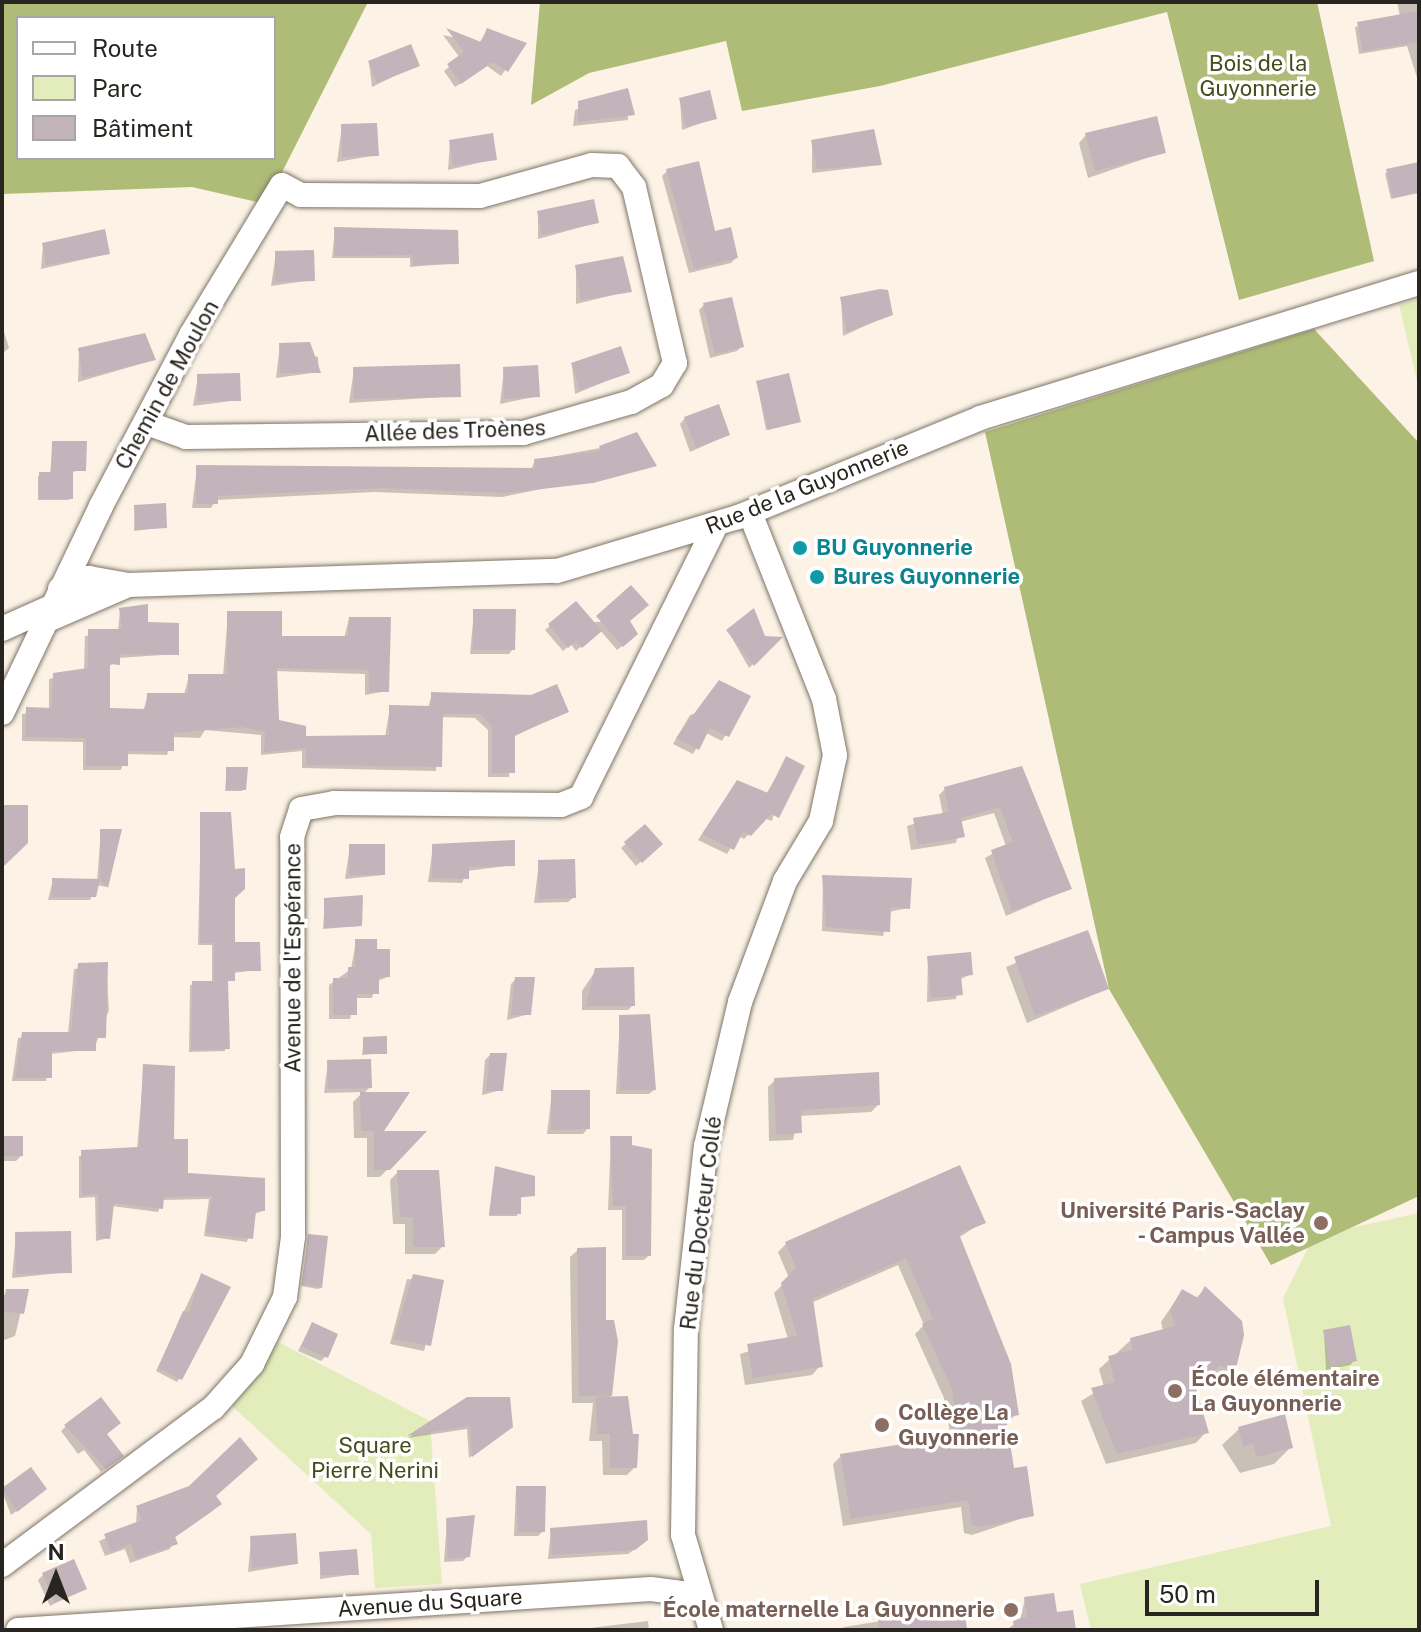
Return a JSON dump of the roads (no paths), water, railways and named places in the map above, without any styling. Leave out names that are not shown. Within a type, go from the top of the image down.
[{"type":"street","name":"Allée des Troènes","points":[[147,423],[186,437],[523,433],[631,402],[662,385],[675,363],[634,187],[618,166],[592,165],[480,196],[301,195],[282,185]]},
{"type":"street","name":"Chemin de Moulon","points":[[2,713],[12,663],[51,606],[147,423],[282,185]]},
{"type":"street","name":"Rue de la Guyonnerie","points":[[51,606],[128,585],[557,571],[750,513],[980,418],[1419,283]]},
{"type":"street","name":"Rue du Docteur Collé","points":[[711,1630],[697,1595],[683,1535],[684,1386],[706,1146],[740,1002],[785,881],[821,821],[835,755],[824,699],[750,513]]},
{"type":"street","name":"Avenue de l'Espérance","points":[[2,1565],[213,1408],[252,1364],[285,1297],[293,1237],[292,837],[301,809],[334,803],[561,805],[581,797],[716,525]]},
{"type":"street","points":[[80,549],[100,578]]},
{"type":"street","name":"Rue de la Guyonnerie","points":[[51,606],[100,578],[128,585]]},
{"type":"street","points":[[2,629],[51,606]]},
{"type":"street","name":"Avenue du Square","points":[[18,1630],[651,1589],[697,1595]]},
{"type":"place","name":"BU Guyonnerie","points":[[800,548]]},
{"type":"place","name":"Bures Guyonnerie","points":[[817,577]]},
{"type":"place","name":"Université Paris-Saclay - Campus Vallée","points":[[1321,1223]]},
{"type":"place","name":"École élémentaire La Guyonnerie","points":[[1175,1391]]},
{"type":"place","name":"Collège La Guyonnerie","points":[[882,1425]]},
{"type":"place","name":"École maternelle La Guyonnerie","points":[[1011,1610]]},
{"type":"park label","name":"Bois de la Guyonnerie","points":[[1258,76]]},
{"type":"park label","name":"Square Pierre Nerini","points":[[375,1458]]}]
